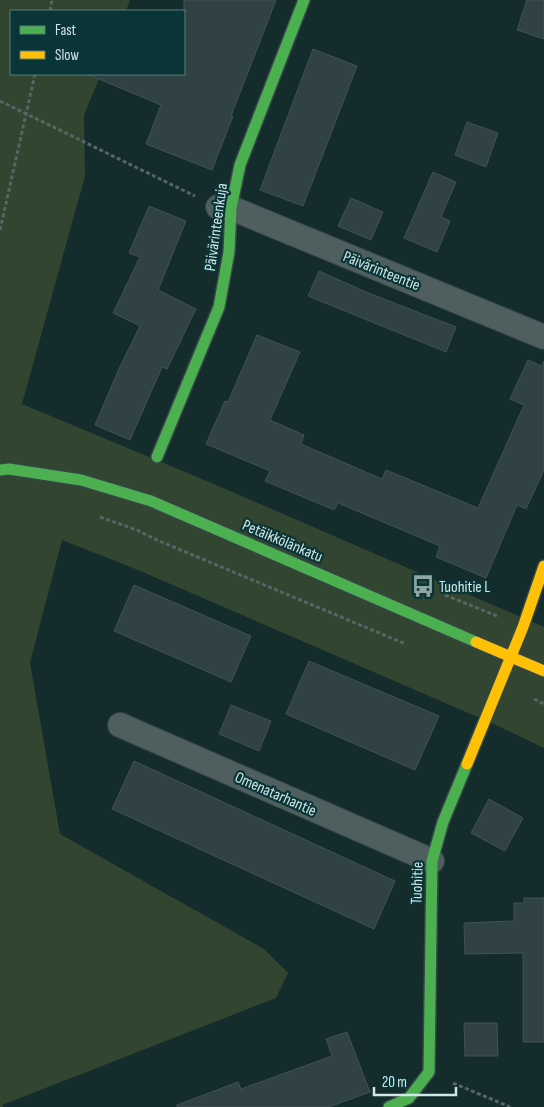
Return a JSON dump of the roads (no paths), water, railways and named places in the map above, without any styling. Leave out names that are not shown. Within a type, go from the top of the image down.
[{"type":"street","name":"Päivärinteenkuja","points":[[157,457],[219,307],[229,252],[225,208],[304,0]]},
{"type":"street","name":"Päivärinteentie","points":[[225,208],[544,337]]},
{"type":"street","name":"Petäikkölänkatu","points":[[0,470],[9,469],[81,480],[152,501],[544,671]]},
{"type":"street","points":[[511,656],[544,566]]},
{"type":"street","name":"Tuohitie","points":[[389,1107],[408,1098],[429,1072],[432,861],[443,822],[511,656]]},
{"type":"street","name":"Omenatarhantie","points":[[120,725],[432,861]]},
{"type":"place","name":"Tuohitie L","points":[[423,586]]}]
